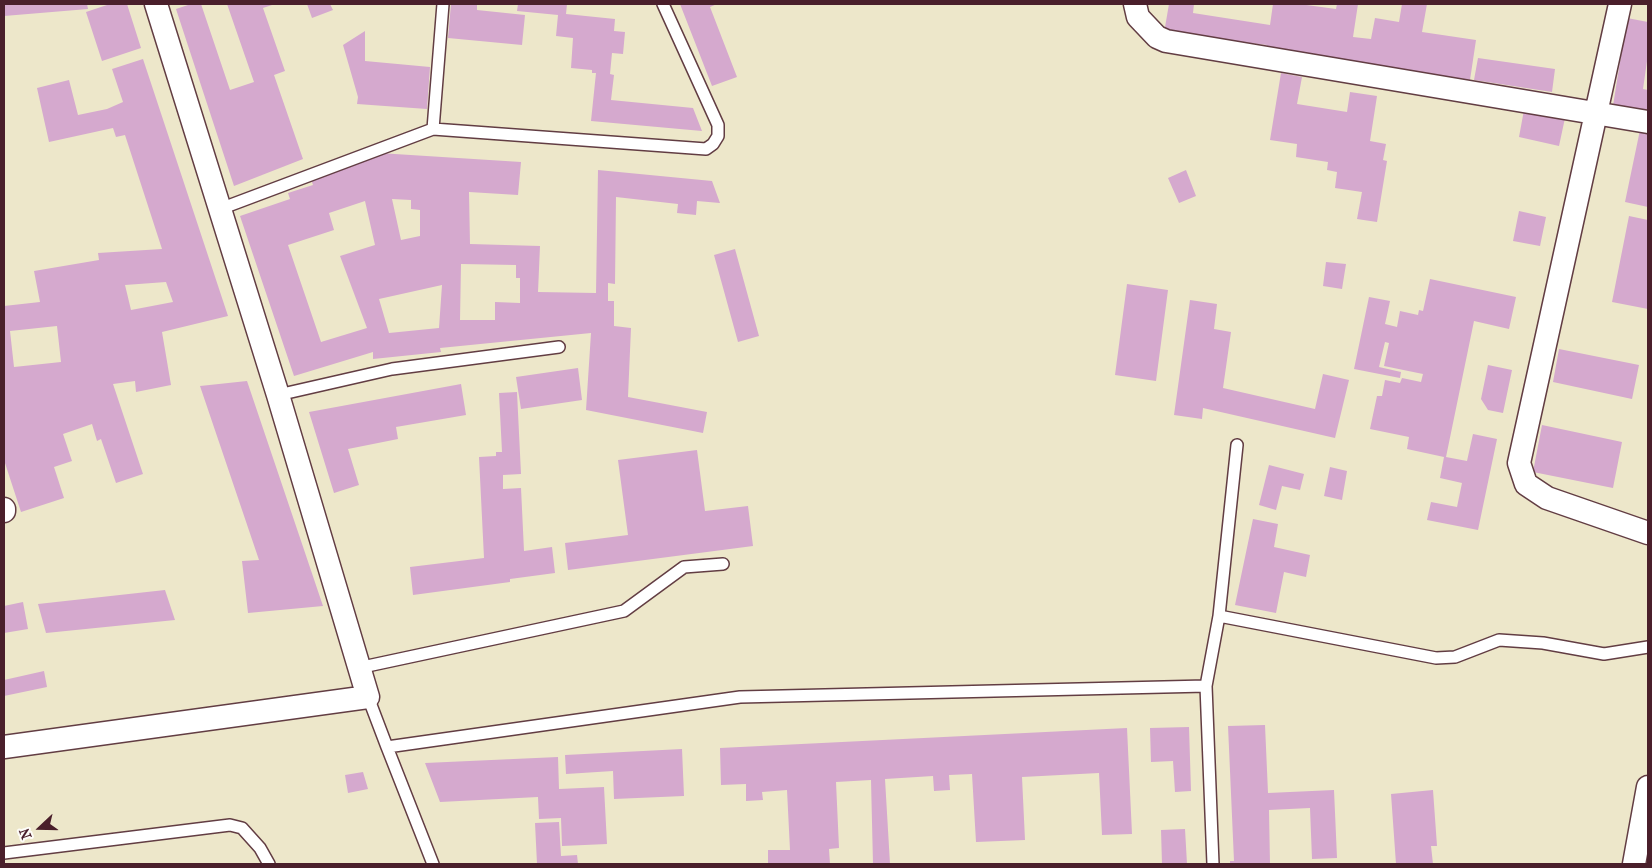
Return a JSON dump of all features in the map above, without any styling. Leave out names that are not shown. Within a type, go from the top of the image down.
[{"type":"street","points":[[4,747],[368,697],[278,395],[156,4]]},
{"type":"street","points":[[1135,4],[1138,17],[1156,37],[1166,41],[1648,122]]},
{"type":"street","points":[[1620,4],[1519,463],[1526,484],[1547,498],[1648,532]]},
{"type":"street","points":[[1634,864],[1648,787]]},
{"type":"lane","points":[[433,130],[443,4]]},
{"type":"lane","points":[[220,209],[433,130],[706,148],[718,136],[718,125],[663,4]]},
{"type":"lane","points":[[278,395],[392,369],[559,347]]},
{"type":"lane","points":[[1213,864],[1206,686],[1219,616],[1237,445]]},
{"type":"lane","points":[[358,668],[624,611],[684,567],[723,564]]},
{"type":"lane","points":[[1219,616],[1436,658],[1455,657],[1499,640],[1543,643],[1604,654],[1648,647]]},
{"type":"lane","points":[[387,747],[740,697],[1206,686]]},
{"type":"lane","points":[[368,697],[432,864]]},
{"type":"lane","points":[[4,853],[230,824],[242,828],[260,848],[269,864]]},
{"type":"building","points":[[4,4],[87,4],[88,9],[4,16]]},
{"type":"building","points":[[110,4],[127,4],[141,48],[102,61],[86,12]]},
{"type":"building","points":[[191,4],[201,4],[230,90],[254,82],[227,4],[275,4],[263,8],[285,71],[274,75],[303,159],[234,186],[176,9]]},
{"type":"building","points":[[307,4],[330,4],[333,10],[312,18]]},
{"type":"building","points":[[451,4],[477,4],[477,10],[525,15],[522,45],[448,38]]},
{"type":"building","points":[[518,4],[567,4],[566,14],[615,19],[614,31],[625,32],[623,54],[612,53],[610,74],[614,75],[611,100],[693,108],[702,131],[591,121],[596,73],[592,73],[592,70],[571,68],[573,38],[556,36],[558,15],[517,11]]},
{"type":"building","points":[[680,4],[717,4],[710,7],[737,77],[712,86]]},
{"type":"building","points":[[1169,4],[1194,4],[1193,13],[1270,25],[1273,4],[1299,4],[1336,9],[1337,4],[1358,4],[1353,37],[1371,39],[1375,18],[1399,22],[1402,4],[1427,4],[1422,32],[1476,40],[1470,80],[1266,49],[1267,45],[1164,33]]},
{"type":"building","points":[[1627,18],[1648,22],[1648,54],[1643,89],[1648,90],[1648,117],[1612,112]]},
{"type":"building","points":[[365,31],[365,61],[430,67],[427,109],[357,104],[358,97],[343,45]]},
{"type":"building","points":[[1478,58],[1555,69],[1552,92],[1474,80]]},
{"type":"building","points":[[143,59],[228,316],[162,332],[171,385],[136,392],[135,381],[113,384],[143,474],[116,483],[101,439],[97,441],[92,424],[63,434],[72,461],[54,467],[64,498],[21,512],[4,460],[4,306],[40,302],[34,271],[99,260],[98,253],[162,249],[125,135],[116,137],[113,128],[49,142],[37,88],[69,80],[78,115],[107,109],[123,102],[112,69]],"holes":[[[166,282],[173,302],[131,310],[125,285]],[[57,326],[61,362],[14,367],[10,331]]]},
{"type":"building","points":[[1281,73],[1302,77],[1297,104],[1347,112],[1350,92],[1377,96],[1370,141],[1386,144],[1383,160],[1387,161],[1377,222],[1357,219],[1362,192],[1335,188],[1337,172],[1327,170],[1328,162],[1296,157],[1297,144],[1270,140]]},
{"type":"building","points":[[1524,110],[1565,118],[1559,146],[1519,137]]},
{"type":"building","points":[[1640,130],[1648,132],[1648,207],[1625,202]]},
{"type":"building","points":[[379,153],[521,162],[518,195],[469,192],[470,244],[540,246],[538,292],[596,293],[598,170],[712,181],[720,203],[697,201],[696,215],[677,213],[678,204],[616,197],[615,284],[608,283],[608,301],[614,301],[614,326],[631,328],[628,397],[707,412],[703,433],[586,410],[591,333],[440,348],[441,352],[373,359],[373,352],[294,376],[240,216],[290,199],[288,193],[313,185],[311,179],[361,163],[360,159]],"holes":[[[392,199],[411,200],[411,209],[420,210],[420,236],[401,240]],[[365,201],[375,245],[340,256],[367,328],[321,342],[288,245],[334,230],[329,213]],[[461,264],[516,265],[516,278],[520,278],[520,303],[495,302],[495,320],[460,320]],[[442,285],[439,328],[389,333],[379,299]]]},
{"type":"building","points":[[1186,170],[1196,196],[1179,203],[1168,178]]},
{"type":"building","points":[[1519,211],[1546,217],[1540,246],[1513,241]]},
{"type":"building","points":[[1629,216],[1648,220],[1648,309],[1612,302]]},
{"type":"building","points":[[735,249],[759,336],[738,342],[714,255]]},
{"type":"building","points":[[1326,262],[1346,264],[1342,289],[1323,286]]},
{"type":"building","points":[[1430,279],[1516,297],[1509,329],[1474,321],[1446,457],[1467,461],[1473,434],[1497,439],[1478,530],[1427,520],[1431,502],[1457,507],[1462,483],[1440,478],[1444,457],[1407,449],[1409,437],[1370,429],[1377,396],[1382,396],[1385,380],[1400,383],[1402,378],[1421,382],[1423,374],[1384,366],[1389,343],[1385,342],[1379,367],[1401,372],[1400,378],[1354,369],[1369,297],[1390,301],[1385,324],[1397,327],[1400,311],[1418,315],[1419,310],[1423,311]]},
{"type":"building","points":[[1127,284],[1168,290],[1156,381],[1115,375]]},
{"type":"building","points":[[1190,300],[1217,304],[1214,329],[1231,332],[1223,388],[1315,409],[1323,374],[1349,380],[1335,438],[1203,408],[1202,419],[1174,415]]},
{"type":"building","points":[[1559,349],[1639,365],[1632,399],[1553,382]]},
{"type":"building","points":[[1488,365],[1512,370],[1503,413],[1488,410],[1481,399]]},
{"type":"building","points":[[578,368],[582,400],[521,409],[516,377]]},
{"type":"building","points":[[247,381],[323,606],[248,613],[242,561],[259,560],[200,386]]},
{"type":"building","points":[[461,384],[466,415],[396,427],[398,439],[348,449],[359,485],[334,493],[309,412]]},
{"type":"building","points":[[517,392],[521,474],[503,475],[503,489],[521,488],[524,551],[552,547],[555,573],[510,579],[510,582],[413,595],[410,567],[484,558],[479,457],[496,456],[496,452],[502,452],[499,393]]},
{"type":"building","points":[[1542,425],[1622,442],[1613,488],[1533,472]]},
{"type":"building","points":[[697,450],[705,511],[748,506],[753,546],[568,570],[565,543],[628,535],[618,460]]},
{"type":"building","points":[[1269,465],[1304,474],[1300,490],[1282,486],[1276,510],[1259,505]]},
{"type":"building","points":[[1330,467],[1347,471],[1342,500],[1324,496]]},
{"type":"building","points":[[1253,519],[1278,524],[1274,547],[1310,555],[1306,577],[1284,572],[1276,613],[1235,605]]},
{"type":"building","points":[[165,590],[175,620],[46,633],[38,604]]},
{"type":"building","points":[[23,602],[28,629],[4,633],[4,606]]},
{"type":"building","points":[[44,671],[47,687],[4,696],[4,680]]},
{"type":"building","points":[[1265,725],[1268,793],[1334,790],[1337,858],[1312,859],[1310,808],[1269,810],[1270,864],[1230,864],[1230,861],[1234,861],[1228,726]]},
{"type":"building","points":[[1189,727],[1191,791],[1175,792],[1173,761],[1151,762],[1150,728]]},
{"type":"building","points":[[1127,728],[1132,834],[1102,835],[1099,773],[1022,777],[1025,840],[976,842],[972,774],[949,775],[950,790],[934,791],[933,776],[885,779],[890,864],[873,864],[871,780],[836,782],[839,848],[829,849],[830,864],[768,864],[768,850],[790,850],[787,790],[762,792],[763,800],[746,801],[746,784],[721,785],[720,748]]},
{"type":"building","points":[[682,749],[684,796],[614,799],[613,771],[566,774],[565,755]]},
{"type":"building","points":[[558,757],[559,789],[604,787],[607,844],[562,846],[561,818],[539,819],[538,797],[440,802],[425,763]]},
{"type":"building","points":[[363,772],[368,789],[348,793],[345,775]]},
{"type":"building","points":[[1433,790],[1437,846],[1431,846],[1433,864],[1396,864],[1391,794]]},
{"type":"building","points":[[559,822],[561,856],[577,855],[578,864],[537,864],[535,823]]},
{"type":"building","points":[[1185,829],[1187,864],[1162,864],[1161,830]]}]
